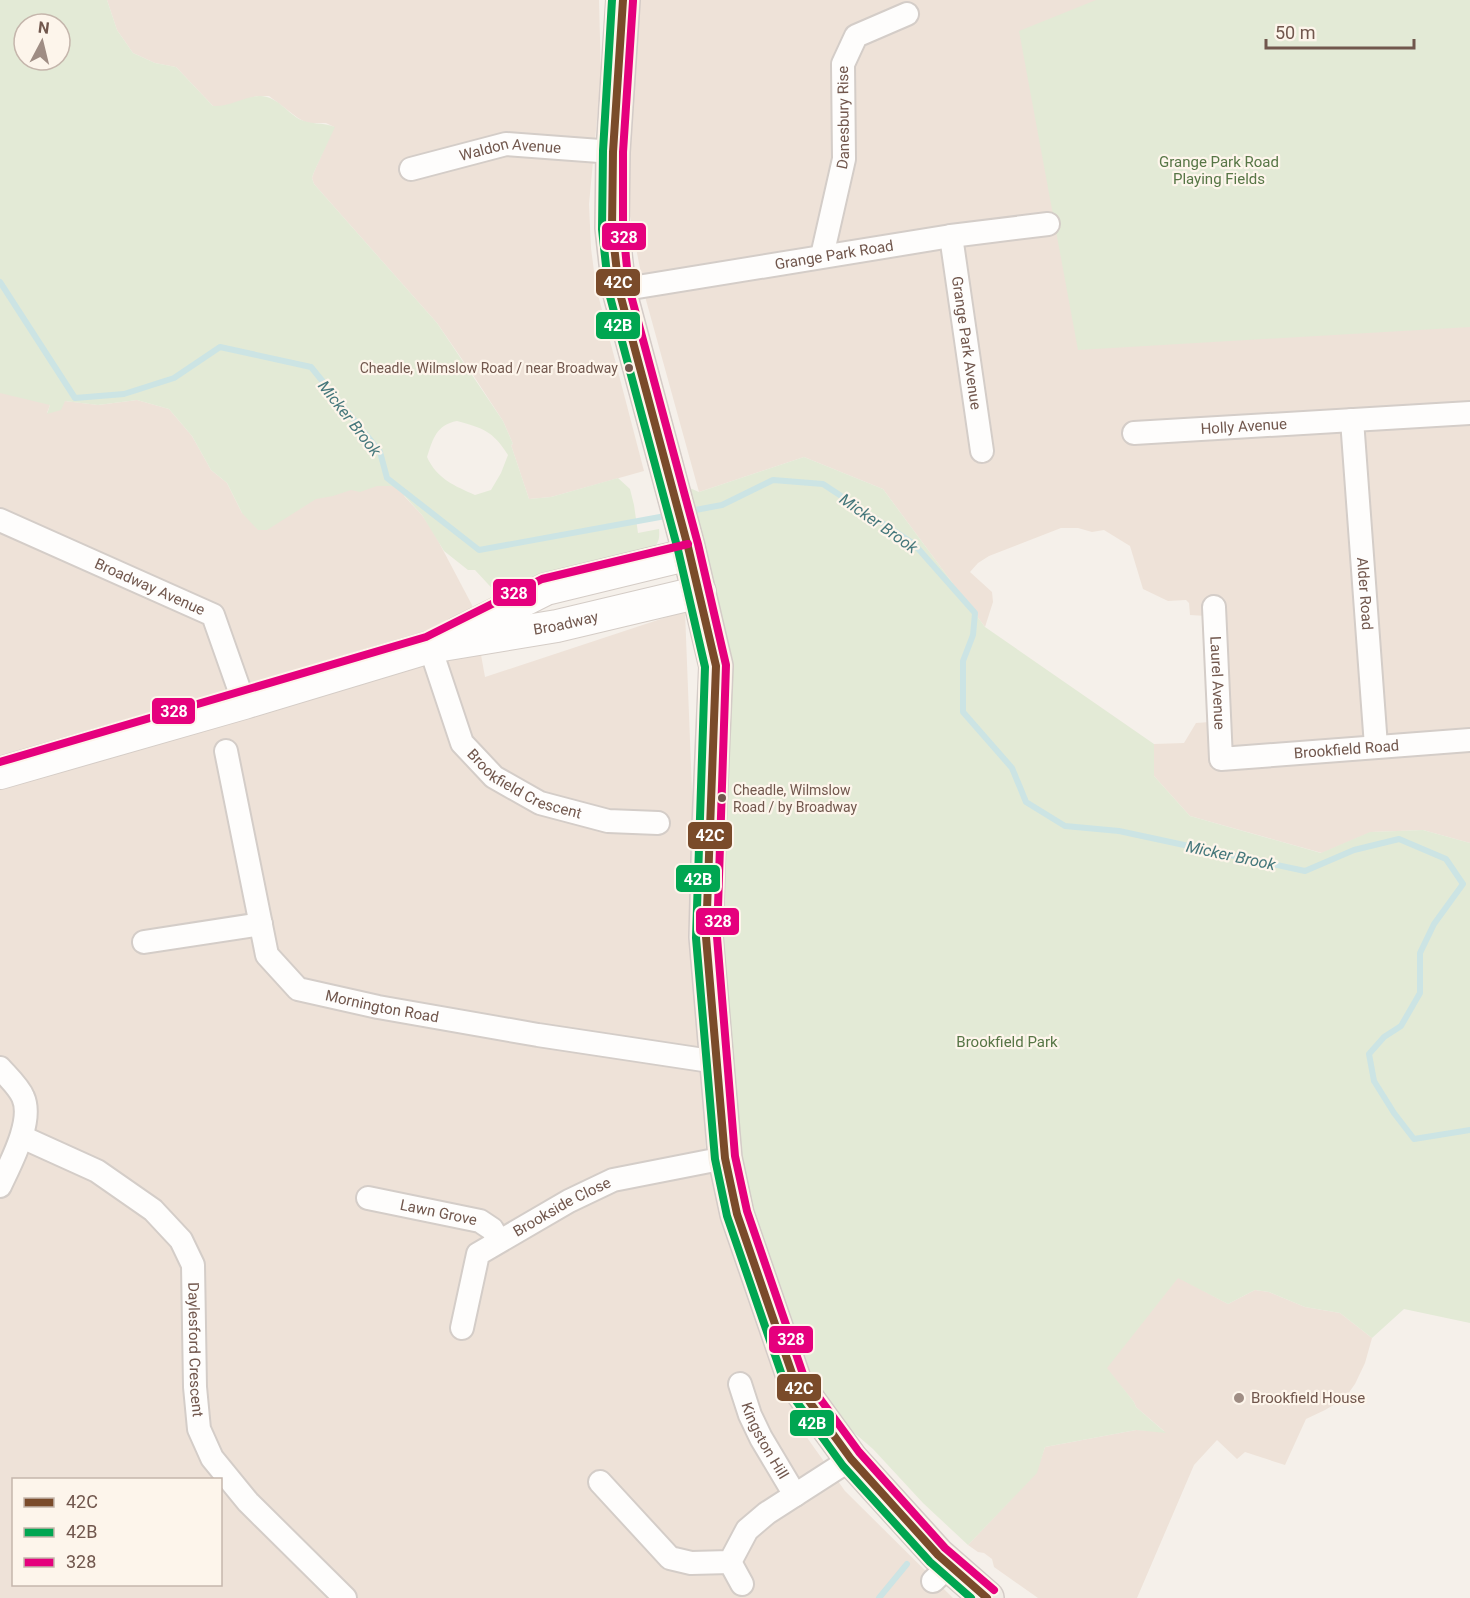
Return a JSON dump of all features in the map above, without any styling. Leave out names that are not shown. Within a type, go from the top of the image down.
[{"type":"main road","points":[[623,0],[613,152],[612,228],[619,290],[700,592],[716,666],[706,937],[725,1158],[737,1214],[795,1382],[851,1459],[938,1555],[942,1573],[987,1598]]},
{"type":"street","name":"Danesbury Rise","points":[[822,256],[844,159],[843,64],[856,36],[907,14]]},
{"type":"street","name":"Waldon Avenue","points":[[411,169],[506,144],[613,152]]},
{"type":"street","name":"Grange Park Road","points":[[619,290],[951,236],[1048,224]]},
{"type":"street","name":"Grange Park Avenue","points":[[951,236],[982,450]]},
{"type":"street","name":"Holly Avenue","points":[[1134,433],[1353,431],[1470,413]]},
{"type":"street","name":"Alder Road","points":[[1353,431],[1376,746]]},
{"type":"street","name":"Broadway Avenue","points":[[0,520],[213,615],[244,703]]},
{"type":"street","name":"Broadway","points":[[430,647],[546,589],[687,544]]},
{"type":"street","name":"Broadway","points":[[0,773],[430,647],[556,626],[700,592]]},
{"type":"street","name":"Laurel Avenue","points":[[1214,607],[1221,759]]},
{"type":"street","name":"Brookfield Crescent","points":[[430,647],[462,743],[494,777],[540,804],[608,821],[658,823]]},
{"type":"street","name":"Brookfield Road","points":[[1221,759],[1470,740]]},
{"type":"street","name":"Mornington Road","points":[[226,751],[267,955],[298,989],[538,1035],[717,1062]]},
{"type":"street","points":[[144,942],[261,924]]},
{"type":"street","points":[[0,1068],[24,1098],[26,1119],[22,1137],[0,1186]]},
{"type":"street","name":"Daylesford Crescent","points":[[22,1137],[97,1171],[153,1210],[181,1240],[193,1265],[195,1387],[199,1429],[212,1458],[248,1502],[345,1598]]},
{"type":"street","name":"Brookside Close","points":[[462,1328],[478,1254],[569,1201],[613,1180],[725,1158]]},
{"type":"street","name":"Lawn Grove","points":[[368,1198],[480,1221],[492,1229],[499,1241]]},
{"type":"street","name":"Kingston Hill","points":[[740,1384],[761,1438],[795,1495]]},
{"type":"street","name":"Kingston Hill","points":[[730,1562],[747,1530],[767,1514],[851,1459]]},
{"type":"street","points":[[600,1482],[670,1558],[691,1563],[730,1562],[742,1584]]},
{"type":"shaded area","points":[[107,0],[599,0],[601,77],[589,204],[591,248],[596,287],[644,471],[551,497],[529,499],[511,445],[513,444],[503,421],[475,378],[437,323],[314,184],[312,178],[314,172],[334,127],[326,123],[307,123],[269,96],[257,96],[223,107],[213,106],[176,67],[155,63],[133,53],[117,30]]},
{"type":"shaded area","points":[[633,0],[1470,0],[1470,843],[1423,830],[1371,832],[1322,853],[1190,816],[1154,776],[1154,744],[1184,743],[1196,723],[1210,722],[1206,616],[1190,615],[1189,603],[1186,600],[1168,601],[1143,589],[1130,546],[1104,530],[1092,532],[1078,528],[1061,528],[989,556],[978,563],[970,572],[992,592],[993,602],[985,627],[883,489],[804,457],[699,492],[646,300],[626,195]]},
{"type":"shaded area","points":[[0,335],[50,405],[47,413],[65,401],[98,405],[137,400],[169,409],[192,436],[211,470],[227,483],[242,513],[377,448],[405,497],[422,515],[434,533],[472,605],[485,677],[685,611],[706,1154],[808,1439],[845,1491],[953,1598],[0,1598]]},
{"type":"shaded area","points":[[1178,1277],[1228,1304],[1255,1290],[1269,1292],[1305,1307],[1340,1313],[1372,1338],[1365,1363],[1345,1398],[1306,1419],[1285,1465],[1245,1452],[1237,1459],[1217,1440],[1194,1465],[1137,1598],[1038,1598],[994,1567],[992,1559],[968,1545],[1036,1473],[1045,1447],[1136,1430],[1164,1431],[1136,1407],[1106,1368]]},
{"type":"green space","points":[[0,0],[107,0],[117,30],[133,53],[155,63],[176,67],[213,106],[265,96],[303,121],[335,127],[314,172],[312,178],[314,184],[437,323],[503,421],[513,444],[511,445],[529,499],[551,497],[618,478],[630,489],[638,533],[659,529],[659,539],[650,551],[500,597],[475,570],[468,570],[444,551],[422,515],[400,491],[392,486],[377,486],[360,492],[351,490],[316,499],[267,530],[258,530],[242,513],[227,483],[211,470],[192,436],[169,409],[137,400],[98,405],[65,401],[61,410],[47,414],[50,405],[0,393]],"holes":[[[457,421],[474,426],[492,436],[508,455],[491,490],[475,495],[447,481],[436,471],[427,457],[436,434],[444,426]]]},
{"type":"green space","name":"Grange Park Road Playing Fields","points":[[1096,0],[1470,0],[1470,327],[1078,350],[1019,31]]},
{"type":"green space","name":"Brookfield Park","points":[[804,457],[883,489],[985,627],[1154,744],[1154,776],[1190,816],[1321,853],[1370,832],[1423,830],[1470,843],[1470,1323],[1404,1309],[1372,1338],[1340,1313],[1305,1307],[1269,1292],[1255,1290],[1228,1304],[1178,1278],[1107,1368],[1136,1407],[1166,1433],[1136,1430],[1045,1447],[1037,1473],[968,1545],[923,1503],[873,1449],[795,1382],[725,1158],[716,666],[671,480],[699,492]]},
{"type":"waterway","name":"Micker Brook","points":[[0,282],[75,398],[124,394],[174,378],[220,347],[311,367],[380,452],[387,478],[479,550],[671,515]]},
{"type":"waterway","name":"Micker Brook","points":[[690,511],[722,505],[773,480],[823,484],[914,544],[975,613],[973,635],[963,661],[963,712],[1012,768],[1026,802],[1065,826],[1119,831],[1305,871],[1354,850],[1399,839],[1446,859],[1463,884],[1434,924],[1420,953],[1420,993],[1401,1026],[1384,1037],[1369,1054],[1374,1081],[1414,1139],[1470,1130]]},
{"type":"waterway","points":[[879,1598],[907,1564]]},
{"type":"transit line","name":"42B","points":[[612,0],[603,151],[602,229],[609,293],[678,550],[705,667],[696,938],[715,1159],[727,1216],[786,1387],[843,1466],[930,1562],[971,1598]]},
{"type":"transit line","name":"42C","points":[[623,0],[613,152],[612,228],[619,290],[688,547],[716,666],[706,937],[725,1158],[737,1214],[795,1382],[851,1459],[938,1555],[987,1598]]},
{"type":"transit line","name":"328","points":[[633,1],[623,152],[623,227],[629,288],[698,544],[726,665],[717,937],[735,1156],[747,1211],[804,1377],[859,1452],[945,1548],[994,1590]]},
{"type":"transit line","name":"328","points":[[0,762],[426,637],[542,579],[688,544]]},
{"type":"place","name":"Cheadle, Wilmslow Road / near Broadway","points":[[629,368]]},
{"type":"place","name":"Cheadle, Wilmslow Road / by Broadway","points":[[722,798]]},
{"type":"place","name":"Brookfield House","points":[[1239,1398]]}]
